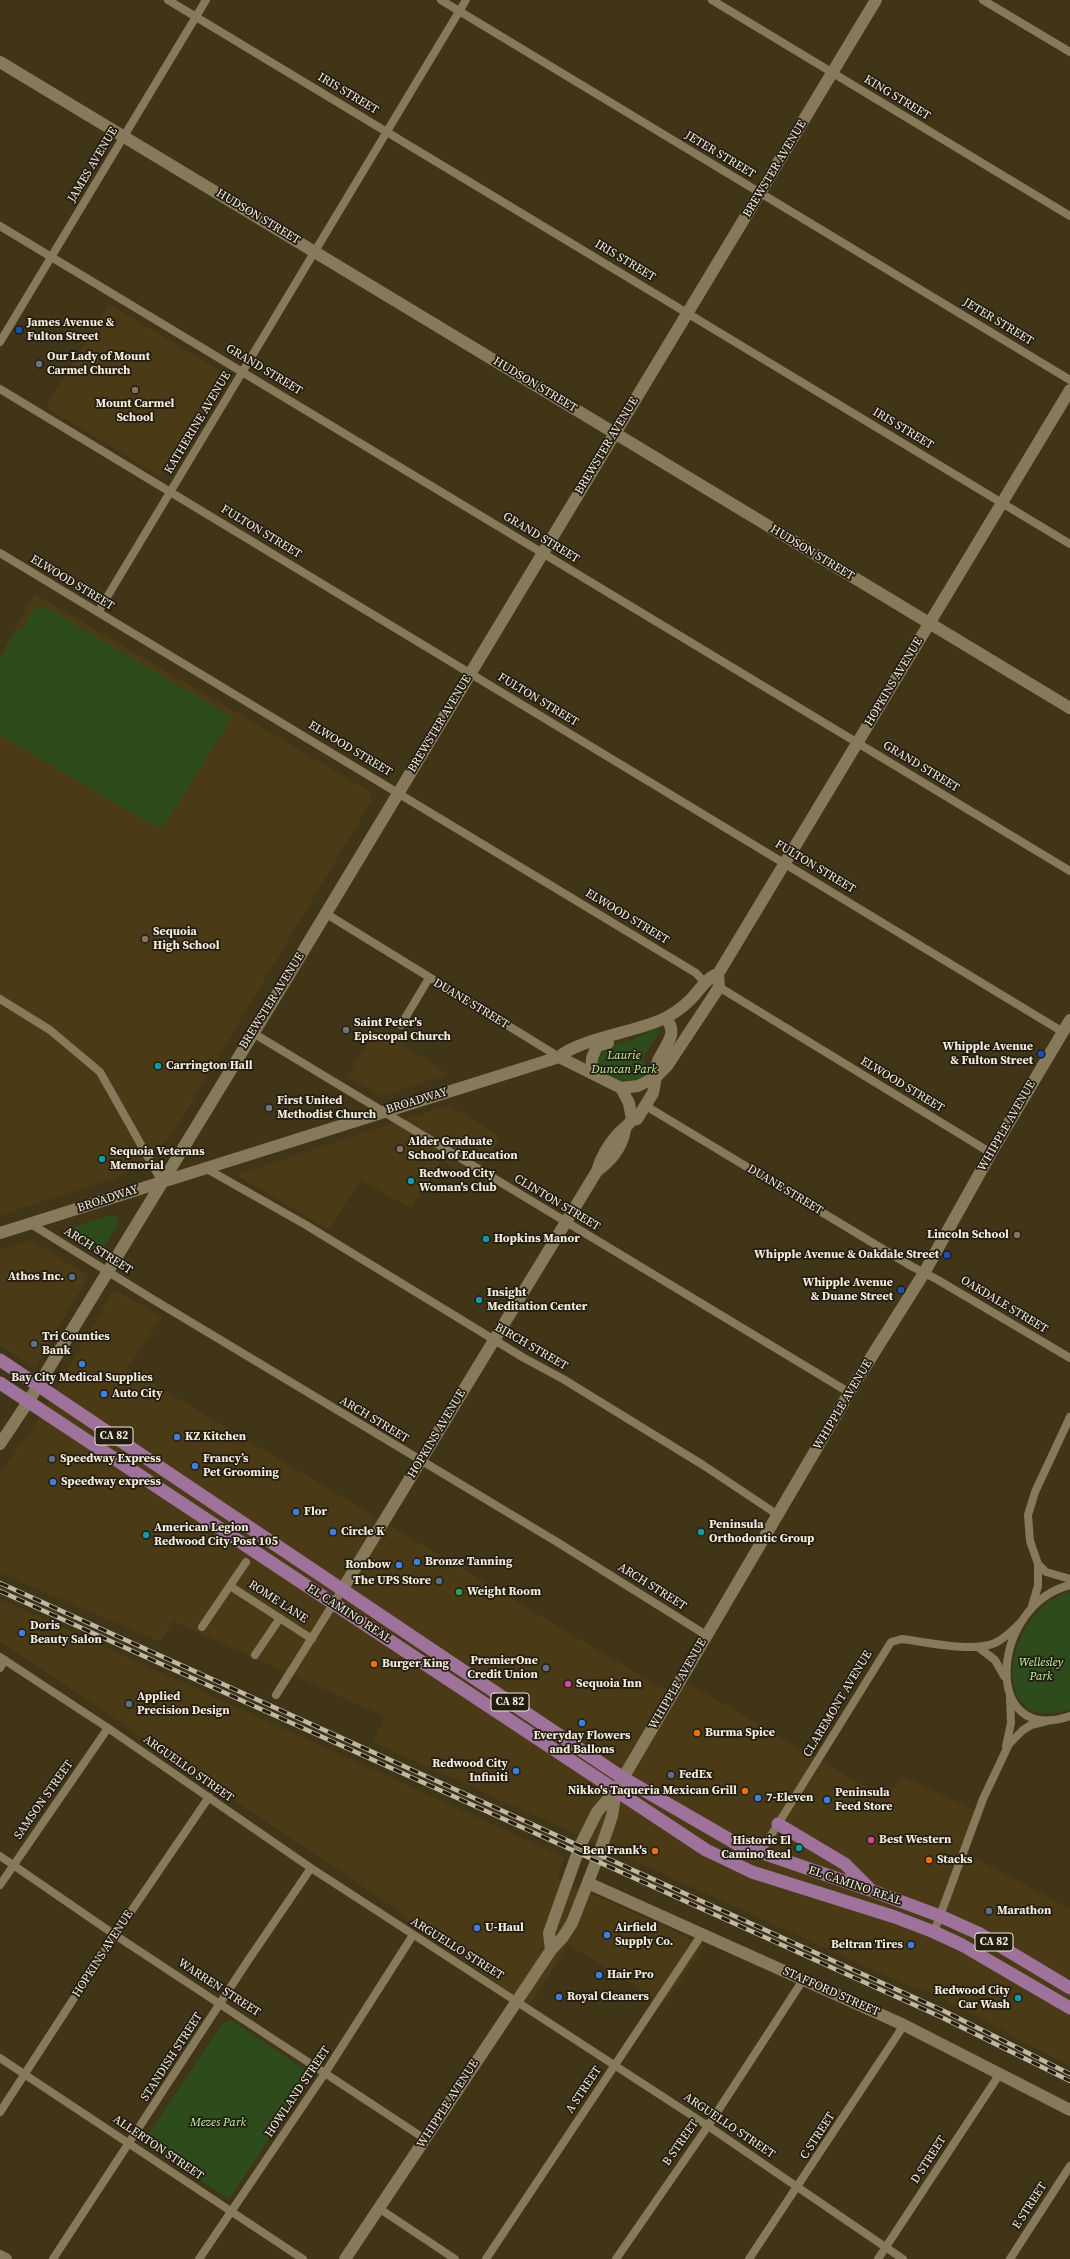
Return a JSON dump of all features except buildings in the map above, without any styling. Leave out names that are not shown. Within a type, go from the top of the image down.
[{"type":"main road","name":"EL CAMINO REAL","points":[[0,1360],[271,1540],[342,1590],[623,1778],[707,1828],[760,1854],[870,1890],[940,1916],[980,1934],[1070,1988]]},
{"type":"main road","name":"EL CAMINO REAL","points":[[0,1383],[706,1850],[752,1872],[895,1917],[934,1932],[962,1945],[1070,2008]]},
{"type":"main road","points":[[778,1824],[844,1864],[870,1890]]},
{"type":"street","name":"IRIS STREET","points":[[168,0],[1070,544]]},
{"type":"street","name":"JAMES AVENUE","points":[[0,342],[206,0]]},
{"type":"street","name":"JETER STREET","points":[[441,0],[1070,380]]},
{"type":"street","name":"KATHERINE AVENUE","points":[[98,612],[466,0]]},
{"type":"street","name":"KING STREET","points":[[712,0],[1070,216]]},
{"type":"street","name":"BREWSTER AVENUE","points":[[0,1444],[28,1402],[253,1033],[876,0]]},
{"type":"street","points":[[984,0],[1070,52]]},
{"type":"street","name":"HUDSON STREET","points":[[0,62],[1070,708]]},
{"type":"street","name":"GRAND STREET","points":[[0,226],[1070,871]]},
{"type":"street","name":"FULTON STREET","points":[[0,389],[471,672],[1063,1032]]},
{"type":"street","name":"HOPKINS AVENUE","points":[[705,983],[712,976],[718,974],[1070,390]]},
{"type":"street","name":"ELWOOD STREET","points":[[0,553],[696,973],[705,983]]},
{"type":"street","name":"DUANE STREET","points":[[325,913],[428,978],[559,1057],[621,1088]]},
{"type":"street","points":[[718,974],[719,987]]},
{"type":"street","points":[[401,1025],[428,978]]},
{"type":"street","points":[[699,1016],[698,1007],[706,995],[705,983]]},
{"type":"street","name":"BROADWAY","points":[[0,1233],[559,1057],[567,1049],[628,1032],[665,1018],[689,1002],[705,983]]},
{"type":"street","name":"HOPKINS AVENUE","points":[[656,1077],[667,1066],[719,987]]},
{"type":"street","name":"ELWOOD STREET","points":[[719,987],[991,1153]]},
{"type":"street","points":[[0,998],[50,1030],[100,1072],[162,1182]]},
{"type":"street","name":"HOPKINS AVENUE","points":[[276,1695],[334,1604],[597,1171],[610,1161],[623,1142],[629,1125],[637,1119],[646,1106],[653,1093],[658,1062],[672,1035],[672,1027],[665,1018]]},
{"type":"street","name":"WHIPPLE AVENUE","points":[[551,1950],[549,1933],[580,1846],[597,1812],[616,1790],[850,1393],[924,1273],[991,1153],[1070,1020]]},
{"type":"street","points":[[591,1073],[592,1058],[597,1046],[625,1038],[628,1032]]},
{"type":"street","name":"CLINTON STREET","points":[[253,1033],[565,1223],[850,1393]]},
{"type":"street","points":[[629,1125],[629,1103],[621,1088],[638,1086],[656,1077]]},
{"type":"street","name":"DUANE STREET","points":[[646,1106],[924,1273]]},
{"type":"street","name":"BIRCH STREET","points":[[207,1169],[306,1225],[494,1340],[563,1379],[697,1462],[778,1515]]},
{"type":"street","name":"ARCH STREET","points":[[31,1224],[107,1272],[420,1462],[557,1542],[706,1635]]},
{"type":"street","name":"OAKDALE STREET","points":[[924,1273],[1070,1358]]},
{"type":"street","points":[[1030,1610],[1038,1586],[1038,1564],[1028,1529],[1030,1503],[1070,1417]]},
{"type":"street","points":[[202,1627],[246,1562]]},
{"type":"street","points":[[1038,1564],[1046,1572],[1070,1579]]},
{"type":"street","points":[[1006,1681],[1007,1657],[1015,1633],[1022,1621],[1030,1610],[1049,1594],[1070,1585]]},
{"type":"street","name":"ROME LANE","points":[[230,1586],[312,1639]]},
{"type":"street","points":[[255,1655],[280,1618]]},
{"type":"street","name":"CLAREMONT AVENUE","points":[[760,1854],[891,1642],[902,1639],[978,1647],[996,1642],[1022,1621]]},
{"type":"street","points":[[978,1647],[995,1660],[1006,1681],[1009,1692],[1011,1723],[1004,1754]]},
{"type":"street","points":[[0,1668],[3,1658]]},
{"type":"street","name":"ARGUELLO STREET","points":[[3,1658],[108,1728],[311,1868],[708,2126],[903,2259]]},
{"type":"street","points":[[1009,1692],[1021,1710],[1040,1719],[1051,1720]]},
{"type":"street","points":[[934,1932],[978,1811],[1009,1744],[1023,1730],[1040,1722],[1070,1716]]},
{"type":"street","name":"SAMSON STREET","points":[[0,1885],[108,1728]]},
{"type":"street","name":"WHIPPLE AVENUE","points":[[346,2259],[516,2000],[572,1923],[612,1816],[616,1790]]},
{"type":"street","name":"HOPKINS AVENUE","points":[[0,2112],[115,1935],[209,1797]]},
{"type":"street","name":"WARREN STREET","points":[[0,1856],[14,1864],[115,1935],[221,2003],[425,2139]]},
{"type":"street","name":"STANDISH STREET","points":[[53,2259],[311,1868]]},
{"type":"street","name":"STAFFORD STREET","points":[[588,1883],[904,2025],[999,2075],[1070,2110]]},
{"type":"street","name":"A STREET","points":[[486,2259],[702,1934]]},
{"type":"street","name":"HOWLAND STREET","points":[[199,2259],[325,2073],[412,1935]]},
{"type":"street","name":"B STREET","points":[[616,2259],[708,2126],[803,1980]]},
{"type":"street","name":"C STREET","points":[[749,2259],[904,2025]]},
{"type":"street","name":"ALLERTON STREET","points":[[0,2058],[303,2259]]},
{"type":"street","name":"D STREET","points":[[878,2259],[999,2075]]},
{"type":"street","name":"E STREET","points":[[1010,2259],[1070,2166]]},
{"type":"street","points":[[380,2209],[455,2259]]},
{"type":"street","points":[[0,2256],[6,2259]]},
{"type":"shaded area","name":"Mount Carmel School","points":[[109,304],[225,374],[162,477],[46,407]]},
{"type":"shaded area","name":"Sequoia High School","points":[[35,594],[369,791],[372,800],[171,1136],[143,1162],[116,1178],[0,1215],[0,656]]},
{"type":"shaded area","points":[[376,1028],[448,1074],[382,1096],[347,1077]]},
{"type":"shaded area","points":[[449,1105],[500,1137],[473,1180],[441,1160],[411,1208],[360,1180],[329,1230],[237,1175]]},
{"type":"shaded area","points":[[31,1240],[88,1276],[35,1368],[0,1345],[0,1249]]},
{"type":"shaded area","points":[[114,1290],[162,1317],[127,1368],[663,1689],[689,1684],[886,1799],[902,1776],[976,1811],[960,1850],[1070,1909],[1070,2066],[934,1994],[907,1985],[373,1742],[386,1717],[173,1621],[160,1642],[0,1573],[0,1474],[37,1421]]},
{"type":"shaded area","points":[[0,1599],[564,1857],[557,1878],[704,1945],[664,2004],[568,1944],[529,2006],[403,1914],[0,1641]]},
{"type":"green space","points":[[43,606],[232,717],[165,825],[156,827],[0,735],[0,658],[18,628],[22,630],[35,608]]},
{"type":"green space","name":"Laurie Duncan Park","points":[[656,1028],[660,1030],[643,1058],[648,1071],[640,1081],[634,1083],[619,1082],[613,1080],[602,1071],[598,1058],[608,1047],[634,1039]]},
{"type":"green space","points":[[111,1215],[116,1217],[118,1223],[102,1250],[91,1249],[70,1235],[73,1227]]},
{"type":"green space","name":"Wellesley Park","points":[[1070,1592],[1070,1709],[1043,1713],[1025,1705],[1015,1689],[1013,1668],[1018,1645],[1030,1622],[1047,1603]]},
{"type":"green space","name":"Mezes Park","points":[[231,2020],[307,2071],[308,2081],[229,2199],[143,2142],[222,2024]]},
{"type":"railway","points":[[0,1583],[944,2011],[1070,2074]]},
{"type":"railway","points":[[0,1591],[941,2017],[1070,2081]]},
{"type":"place","name":"James Avenue & Fulton Street","points":[[19,330]]},
{"type":"place","name":"Our Lady of Mount Carmel Church","points":[[39,364]]},
{"type":"place","name":"Mount Carmel School","points":[[135,390]]},
{"type":"place","name":"Sequoia High School","points":[[145,939]]},
{"type":"place","name":"Saint Peter's Episcopal Church","points":[[346,1030]]},
{"type":"place","name":"Whipple Avenue & Fulton Street","points":[[1041,1054]]},
{"type":"place","name":"Carrington Hall","points":[[158,1066]]},
{"type":"place","name":"First United Methodist Church","points":[[269,1108]]},
{"type":"place","name":"Alder Graduate School of Education","points":[[400,1149]]},
{"type":"place","name":"Sequoia Veterans Memorial","points":[[102,1159]]},
{"type":"place","name":"Redwood City Woman's Club","points":[[411,1181]]},
{"type":"place","name":"Lincoln School","points":[[1017,1235]]},
{"type":"place","name":"Hopkins Manor","points":[[486,1239]]},
{"type":"place","name":"Whipple Avenue & Oakdale Street","points":[[947,1255]]},
{"type":"place","name":"Athos Inc.","points":[[72,1277]]},
{"type":"place","name":"Whipple Avenue & Duane Street","points":[[901,1290]]},
{"type":"place","name":"Insight Meditation Center","points":[[479,1300]]},
{"type":"place","name":"Tri Counties Bank","points":[[34,1344]]},
{"type":"place","name":"Bay City Medical Supplies","points":[[82,1364]]},
{"type":"place","name":"Auto City","points":[[104,1394]]},
{"type":"place","name":"KZ Kitchen","points":[[177,1437]]},
{"type":"place","name":"Speedway Express","points":[[52,1459]]},
{"type":"place","name":"Francy’s Pet Grooming","points":[[195,1466]]},
{"type":"place","name":"Speedway express","points":[[53,1482]]},
{"type":"place","name":"Flor","points":[[296,1512]]},
{"type":"place","name":"Circle K","points":[[333,1532]]},
{"type":"place","name":"Peninsula Orthodontic Group","points":[[701,1532]]},
{"type":"place","name":"American Legion Redwood City Post 105","points":[[146,1535]]},
{"type":"place","name":"Bronze Tanning","points":[[417,1562]]},
{"type":"place","name":"Ronbow","points":[[399,1565]]},
{"type":"place","name":"The UPS Store","points":[[439,1581]]},
{"type":"place","name":"Weight Room","points":[[459,1592]]},
{"type":"place","name":"Doris Beauty Salon","points":[[22,1633]]},
{"type":"place","name":"Burger King","points":[[374,1664]]},
{"type":"place","name":"PremierOne Credit Union","points":[[546,1668]]},
{"type":"place","name":"Sequoia Inn","points":[[568,1684]]},
{"type":"place","name":"Applied Precision Design","points":[[129,1704]]},
{"type":"place","name":"Everyday Flowers and Ballons","points":[[582,1723]]},
{"type":"place","name":"Burma Spice","points":[[697,1733]]},
{"type":"place","name":"Redwood City Infiniti","points":[[516,1771]]},
{"type":"place","name":"FedEx","points":[[671,1775]]},
{"type":"place","name":"Nikko's Taqueria Mexican Grill","points":[[745,1791]]},
{"type":"place","name":"7-Eleven","points":[[758,1798]]},
{"type":"place","name":"Peninsula Feed Store","points":[[827,1800]]},
{"type":"place","name":"Best Western","points":[[871,1840]]},
{"type":"place","name":"Historic El Camino Real","points":[[799,1848]]},
{"type":"place","name":"Ben Frank's","points":[[655,1851]]},
{"type":"place","name":"Stacks","points":[[929,1860]]},
{"type":"place","name":"Marathon","points":[[989,1911]]},
{"type":"place","name":"U-Haul","points":[[477,1928]]},
{"type":"place","name":"Airfield Supply Co.","points":[[607,1935]]},
{"type":"place","name":"Beltran Tires","points":[[911,1945]]},
{"type":"place","name":"Hair Pro","points":[[599,1975]]},
{"type":"place","name":"Royal Cleaners","points":[[559,1997]]},
{"type":"place","name":"Redwood City Car Wash","points":[[1018,1998]]}]
